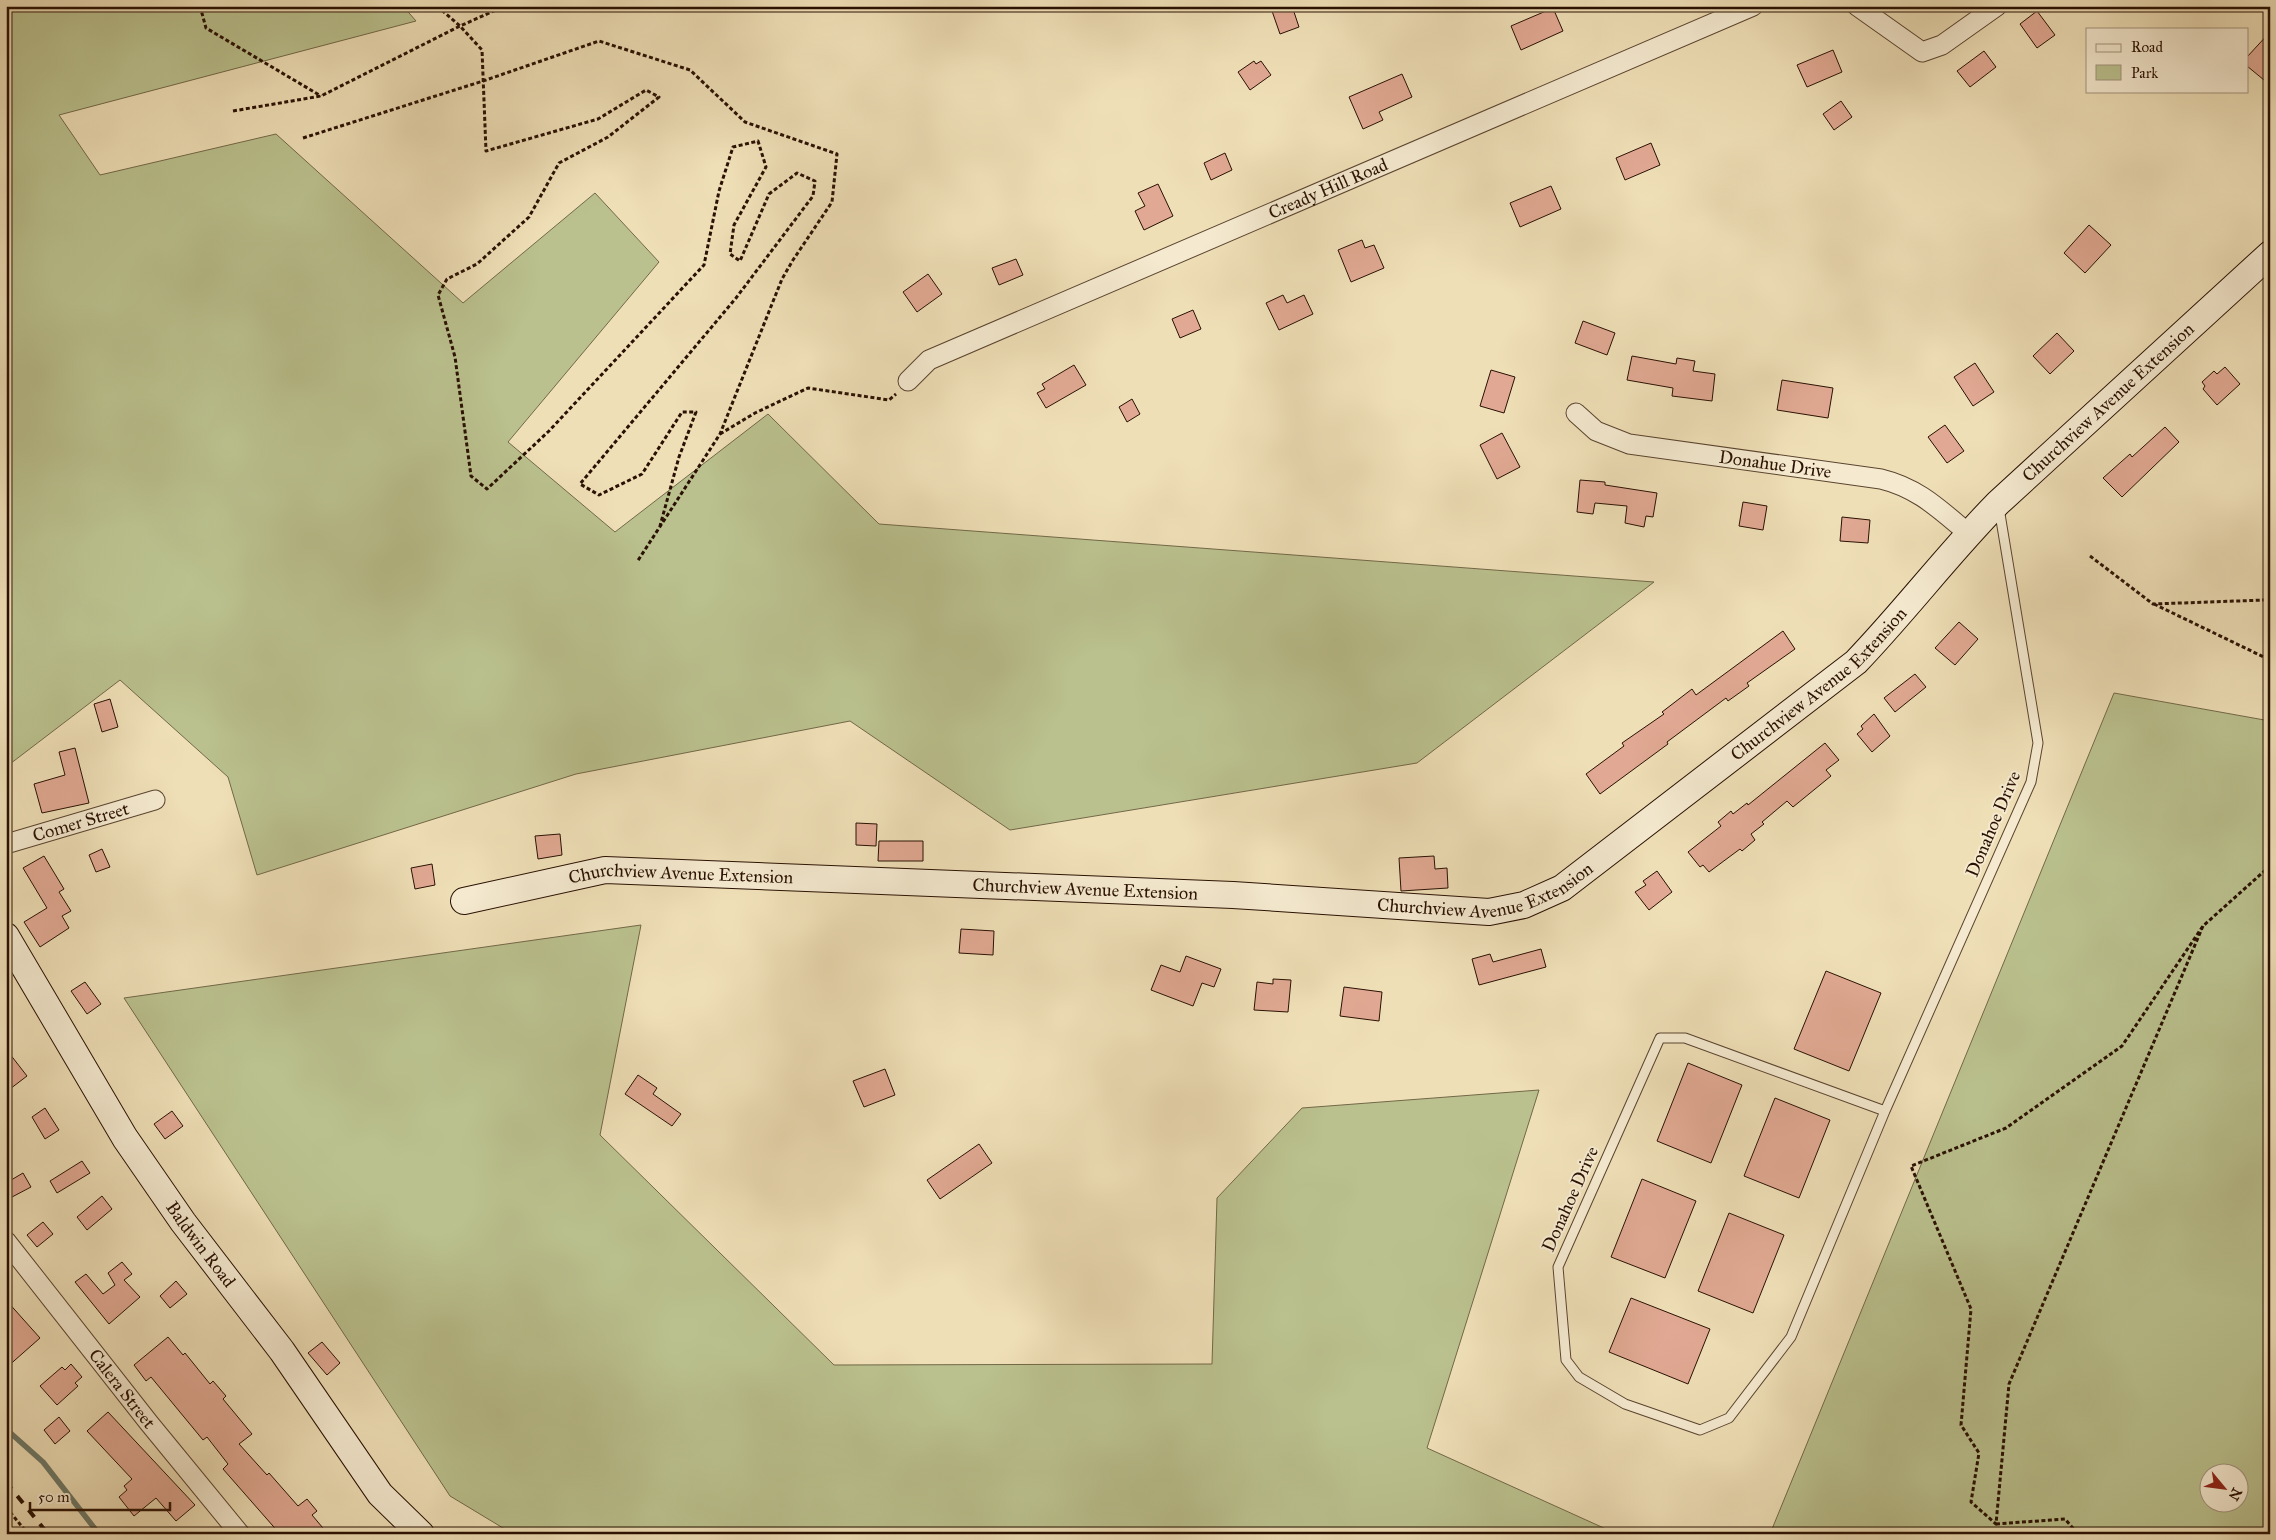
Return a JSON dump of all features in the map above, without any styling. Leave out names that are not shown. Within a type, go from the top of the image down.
[{"type":"street","name":"Cready Hill Road","points":[[908,382],[929,360],[937,356],[1753,6]]},
{"type":"street","points":[[1857,6],[1922,52],[1942,45],[1997,6]]},
{"type":"street","name":"Churchview Avenue Extension","points":[[464,901],[605,870],[1233,895],[1489,912],[1524,905],[1562,888],[1856,662],[1885,632],[1968,533],[1998,503],[2270,254]]},
{"type":"street","name":"Donahue Drive","points":[[1576,413],[1596,430],[1629,444],[1881,479],[1902,484],[1927,498],[1968,533]]},
{"type":"street","name":"Comer Street","points":[[6,844],[156,800]]},
{"type":"street","name":"Baldwin Road","points":[[6,936],[125,1138],[172,1207],[282,1351],[380,1494],[421,1534]]},
{"type":"street","name":"Calera Street","points":[[6,1241],[149,1423],[240,1534]]},
{"type":"lane","name":"Donahoe Drive","points":[[1885,1111],[1685,1038],[1660,1038],[1558,1267],[1566,1360],[1579,1377],[1625,1404],[1700,1430],[1729,1418],[1791,1337],[1885,1111],[2031,782],[2038,743],[1998,503]]},
{"type":"path","points":[[200,6],[206,28],[321,96]]},
{"type":"path","points":[[436,6],[460,26],[482,50],[486,151],[598,119],[646,90],[659,97],[608,137],[559,163],[529,217],[477,264],[447,278],[438,295],[455,357],[471,476],[488,489],[549,431],[704,265],[719,191],[733,148],[758,141],[766,167],[734,225],[730,254],[740,261],[769,194],[797,173],[815,181],[813,196],[736,298],[580,484],[598,495],[642,474],[682,412],[696,412],[679,457],[660,526]]},
{"type":"path","points":[[233,111],[321,96],[460,26],[505,6]]},
{"type":"path","points":[[303,138],[483,81],[599,41],[690,70],[744,122],[838,154],[832,202],[792,260],[782,279],[720,434],[637,562]]},
{"type":"path","points":[[720,434],[755,413],[808,388],[889,400],[908,382]]},
{"type":"path","points":[[2090,556],[2153,604],[2270,660]]},
{"type":"path","points":[[2153,604],[2265,600],[2270,596]]},
{"type":"path","points":[[2078,1534],[2065,1519],[1996,1524],[1971,1502],[1979,1453],[1961,1425],[1971,1309],[1911,1166],[2006,1128],[2122,1046],[2203,926],[2270,866]]},
{"type":"path","points":[[1996,1524],[2009,1384],[2203,926]]},
{"type":"path","points":[[6,1506],[28,1534]]},
{"type":"green space","points":[[6,6],[403,6],[416,21],[59,115],[100,175],[276,134],[463,303],[595,193],[659,262],[508,442],[615,532],[768,414],[879,524],[1654,582],[1417,763],[1010,830],[850,721],[576,774],[257,875],[228,777],[120,680],[6,767]]},
{"type":"green space","points":[[2114,693],[2270,721],[2270,1534],[1770,1534]]},
{"type":"green space","points":[[641,925],[600,1135],[834,1365],[1212,1364],[1217,1198],[1302,1108],[1539,1090],[1427,1448],[1617,1534],[513,1534],[450,1496],[124,998]]},
{"type":"building","points":[[1292,6],[1299,27],[1280,34],[1272,11]]},
{"type":"building","points":[[1553,8],[1563,31],[1521,50],[1511,26]]},
{"type":"building","points":[[2037,11],[2055,35],[2037,48],[2020,24]]},
{"type":"building","points":[[2270,32],[2270,85],[2248,67],[2248,56]]},
{"type":"building","points":[[1833,50],[1842,72],[1807,87],[1797,65]]},
{"type":"building","points":[[1984,51],[1996,67],[1970,87],[1957,71]]},
{"type":"building","points":[[1254,61],[1256,64],[1261,61],[1271,75],[1250,90],[1238,72]]},
{"type":"building","points":[[1402,74],[1412,97],[1379,112],[1383,120],[1363,129],[1349,97]]},
{"type":"building","points":[[1841,101],[1852,117],[1834,130],[1823,114]]},
{"type":"building","points":[[1651,143],[1660,165],[1625,180],[1616,158]]},
{"type":"building","points":[[1225,153],[1232,170],[1211,180],[1204,163]]},
{"type":"building","points":[[1158,184],[1173,216],[1144,230],[1135,211],[1145,206],[1138,193]]},
{"type":"building","points":[[1551,186],[1561,209],[1520,227],[1510,203]]},
{"type":"building","points":[[2089,225],[2111,245],[2085,273],[2064,253]]},
{"type":"building","points":[[1362,240],[1365,248],[1374,245],[1384,268],[1351,282],[1338,250]]},
{"type":"building","points":[[1016,259],[1023,275],[999,285],[992,268]]},
{"type":"building","points":[[928,274],[942,294],[917,312],[903,292]]},
{"type":"building","points":[[1283,295],[1287,303],[1304,295],[1313,314],[1279,330],[1266,303]]},
{"type":"building","points":[[1193,310],[1201,329],[1180,338],[1172,319]]},
{"type":"building","points":[[1583,321],[1615,333],[1607,355],[1575,343]]},
{"type":"building","points":[[2057,333],[2074,351],[2050,374],[2033,356]]},
{"type":"building","points":[[1632,356],[1676,364],[1677,358],[1695,361],[1693,371],[1715,374],[1712,401],[1672,396],[1673,388],[1627,380]]},
{"type":"building","points":[[1975,363],[1994,392],[1973,406],[1954,377]]},
{"type":"building","points":[[1074,365],[1086,385],[1046,408],[1037,393],[1045,389],[1042,384]]},
{"type":"building","points":[[2225,367],[2240,384],[2217,405],[2203,389],[2205,386],[2202,382],[2214,371],[2217,374]]},
{"type":"building","points":[[1491,370],[1515,377],[1504,413],[1480,406]]},
{"type":"building","points":[[1782,380],[1833,388],[1828,418],[1777,410]]},
{"type":"building","points":[[1132,399],[1140,414],[1127,422],[1119,407]]},
{"type":"building","points":[[1945,425],[1964,451],[1947,463],[1928,437]]},
{"type":"building","points":[[2165,427],[2179,442],[2122,497],[2103,478],[2130,454],[2132,457]]},
{"type":"building","points":[[1502,433],[1520,467],[1497,479],[1480,445]]},
{"type":"building","points":[[1580,480],[1605,482],[1605,485],[1657,493],[1653,517],[1646,516],[1644,527],[1625,523],[1627,506],[1595,503],[1593,514],[1577,512]]},
{"type":"building","points":[[1743,502],[1767,506],[1763,530],[1739,526]]},
{"type":"building","points":[[1842,517],[1870,520],[1868,543],[1840,541]]},
{"type":"building","points":[[1959,622],[1978,639],[1955,665],[1935,648]]},
{"type":"building","points":[[1783,631],[1795,649],[1747,683],[1749,686],[1728,701],[1726,698],[1600,794],[1586,774],[1624,746],[1622,743],[1664,714],[1662,712],[1692,689],[1696,695]]},
{"type":"building","points":[[1915,674],[1926,687],[1895,712],[1884,698]]},
{"type":"building","points":[[110,699],[118,727],[102,732],[94,704]]},
{"type":"building","points":[[1874,714],[1890,736],[1872,752],[1857,734],[1863,729],[1861,726]]},
{"type":"building","points":[[1825,743],[1839,760],[1826,770],[1831,776],[1793,807],[1787,801],[1762,822],[1764,824],[1751,834],[1755,840],[1742,851],[1740,849],[1709,872],[1703,865],[1700,867],[1688,852],[1721,826],[1718,822],[1731,811],[1733,814],[1747,803],[1748,805]]},
{"type":"building","points":[[75,748],[89,803],[42,813],[34,784],[65,775],[59,752]]},
{"type":"building","points":[[856,823],[877,824],[876,846],[856,845]]},
{"type":"building","points":[[560,834],[562,855],[538,859],[535,836]]},
{"type":"building","points":[[879,841],[923,841],[923,861],[878,861]]},
{"type":"building","points":[[102,849],[110,867],[96,872],[89,855]]},
{"type":"building","points":[[44,856],[64,889],[59,892],[71,911],[62,916],[69,928],[40,947],[24,922],[47,908],[23,868]]},
{"type":"building","points":[[1434,856],[1435,869],[1447,868],[1448,888],[1401,891],[1399,858]]},
{"type":"building","points":[[432,864],[435,885],[415,889],[411,868]]},
{"type":"building","points":[[1657,871],[1672,892],[1649,910],[1635,892],[1646,885],[1643,881]]},
{"type":"building","points":[[961,929],[994,931],[993,955],[959,953]]},
{"type":"building","points":[[1541,949],[1546,967],[1479,985],[1472,959],[1490,954],[1493,962]]},
{"type":"building","points":[[1186,956],[1221,969],[1214,987],[1202,983],[1193,1006],[1151,990],[1161,965],[1180,972]]},
{"type":"building","points":[[1826,971],[1881,993],[1849,1071],[1794,1049]]},
{"type":"building","points":[[1273,979],[1291,980],[1288,1012],[1254,1010],[1257,982],[1273,984]]},
{"type":"building","points":[[85,982],[101,1004],[87,1014],[71,991]]},
{"type":"building","points":[[1344,987],[1382,992],[1379,1021],[1340,1016]]},
{"type":"building","points":[[6,1049],[27,1076],[6,1092]]},
{"type":"building","points":[[1688,1063],[1742,1085],[1711,1163],[1657,1141]]},
{"type":"building","points":[[885,1069],[895,1095],[864,1107],[853,1081]]},
{"type":"building","points":[[638,1075],[657,1088],[653,1094],[681,1114],[672,1126],[625,1094]]},
{"type":"building","points":[[1775,1098],[1830,1120],[1799,1198],[1744,1176]]},
{"type":"building","points":[[45,1108],[59,1130],[45,1139],[32,1117]]},
{"type":"building","points":[[172,1111],[183,1126],[165,1139],[154,1124]]},
{"type":"building","points":[[979,1144],[992,1163],[940,1199],[927,1180]]},
{"type":"building","points":[[82,1161],[90,1173],[57,1193],[50,1181]]},
{"type":"building","points":[[23,1173],[31,1187],[12,1197],[6,1183]]},
{"type":"building","points":[[1642,1179],[1696,1201],[1665,1278],[1611,1257]]},
{"type":"building","points":[[102,1196],[112,1209],[87,1230],[77,1217]]},
{"type":"building","points":[[1729,1213],[1784,1235],[1753,1313],[1698,1291]]},
{"type":"building","points":[[43,1222],[53,1234],[37,1247],[27,1235]]},
{"type":"building","points":[[122,1262],[132,1274],[124,1280],[140,1297],[109,1324],[75,1282],[86,1274],[103,1294],[115,1285],[108,1273]]},
{"type":"building","points":[[176,1281],[187,1294],[170,1308],[160,1296]]},
{"type":"building","points":[[1631,1298],[1710,1329],[1688,1384],[1609,1352]]},
{"type":"building","points":[[6,1300],[40,1338],[6,1368]]},
{"type":"building","points":[[168,1337],[183,1355],[185,1353],[210,1384],[213,1381],[226,1396],[223,1399],[252,1434],[239,1444],[267,1475],[269,1473],[298,1506],[307,1499],[317,1511],[312,1515],[328,1534],[280,1534],[223,1469],[228,1464],[207,1437],[203,1440],[151,1377],[146,1381],[134,1365]]},
{"type":"building","points":[[322,1342],[340,1363],[327,1375],[308,1353]]},
{"type":"building","points":[[71,1364],[82,1377],[75,1383],[78,1386],[57,1405],[40,1386],[62,1367],[65,1370]]},
{"type":"building","points":[[108,1412],[195,1505],[176,1521],[156,1498],[134,1516],[119,1497],[127,1490],[124,1486],[132,1479],[87,1431]]},
{"type":"building","points":[[59,1417],[70,1431],[55,1444],[44,1430]]},
{"type":"waterway","points":[[6,1429],[43,1462],[99,1534]]},
{"type":"railway","points":[[6,1482],[48,1534]]}]
